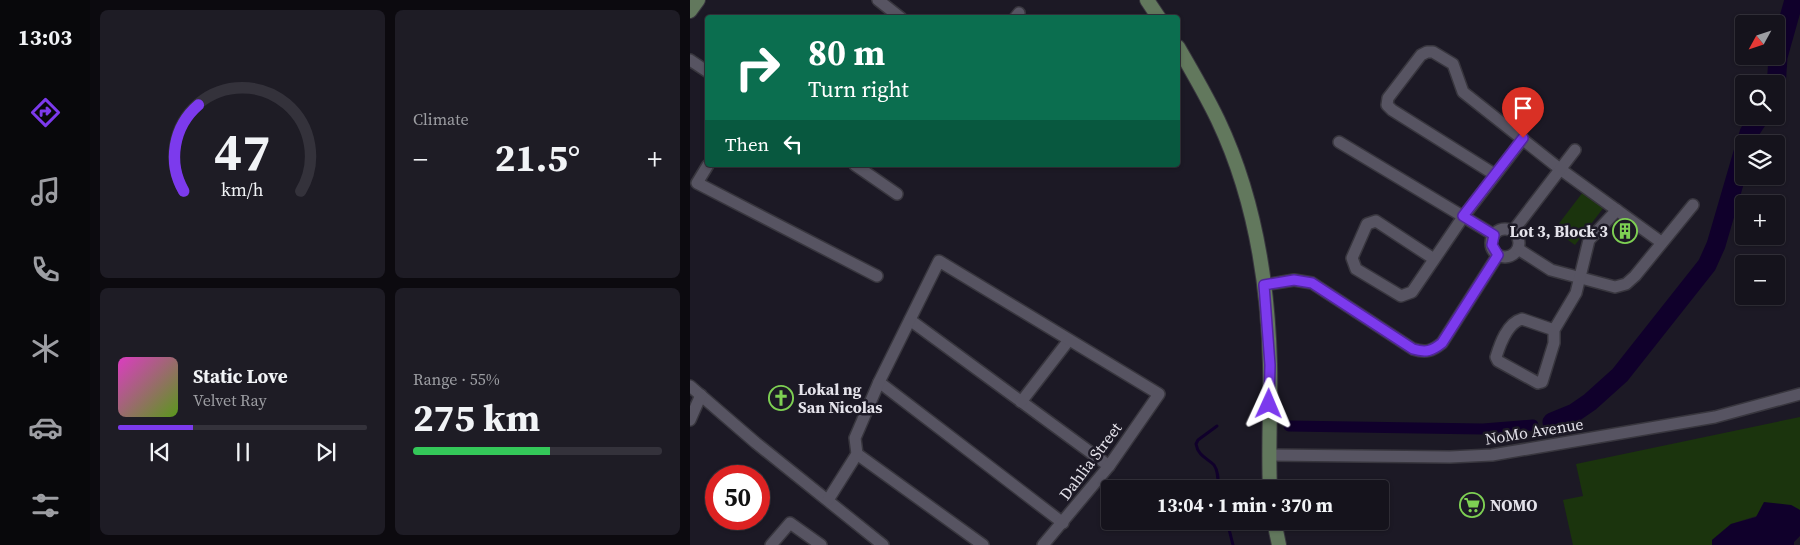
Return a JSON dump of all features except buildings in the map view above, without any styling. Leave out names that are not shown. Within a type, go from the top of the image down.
[{"type":"main road","points":[[690,11],[698,0]]},
{"type":"main road","points":[[1147,0],[1157,15]]},
{"type":"main road","points":[[1180,51],[1218,120],[1233,156],[1256,238],[1264,285],[1270,365],[1270,480]]},
{"type":"main road","points":[[1276,530],[1279,545]]},
{"type":"street","points":[[878,0],[887,13]]},
{"type":"street","points":[[1494,174],[1392,110],[1387,104],[1388,98],[1421,55],[1427,52],[1434,52],[1453,64],[1463,92],[1560,169],[1661,242]]},
{"type":"street","points":[[690,60],[705,70]]},
{"type":"street","points":[[1434,259],[1376,221],[1367,224],[1352,258],[1356,269],[1401,296],[1407,296],[1416,289],[1463,216],[1523,138]]},
{"type":"street","points":[[1339,142],[1494,235]]},
{"type":"street","points":[[1513,231],[1575,150]]},
{"type":"street","points":[[707,167],[697,183],[877,276]]},
{"type":"street","points":[[858,167],[897,194]]},
{"type":"street","points":[[1518,249],[1551,270],[1615,287],[1626,284],[1693,205]]},
{"type":"street","points":[[1554,330],[1522,319],[1517,320],[1506,334],[1496,357],[1498,361],[1538,383],[1542,382],[1554,343],[1554,330],[1559,318],[1576,293],[1589,240],[1617,210]]},
{"type":"street","points":[[1502,229],[1513,231],[1519,239],[1518,249],[1508,257],[1498,255],[1492,245],[1494,235],[1502,229]]},
{"type":"street","points":[[1264,285],[1294,280],[1312,283],[1413,349],[1423,352],[1432,351],[1442,343],[1498,255]]},
{"type":"street","points":[[828,500],[857,454],[855,438],[879,382],[939,261],[1069,340],[1021,402]]},
{"type":"street","points":[[910,320],[1108,466]]},
{"type":"street","name":"Dahlia Street","points":[[1043,545],[1108,466],[1159,394],[1069,340]]},
{"type":"street","points":[[879,382],[1063,522]]},
{"type":"street","points":[[690,386],[756,443],[883,545]]},
{"type":"street","name":"NoMo Avenue","points":[[1269,455],[1450,457],[1492,455],[1715,417],[1800,394]]},
{"type":"street","points":[[690,420],[701,395]]},
{"type":"street","points":[[857,454],[983,545]]},
{"type":"street","points":[[771,545],[790,523],[821,545]]},
{"type":"green space","points":[[1583,192],[1604,207],[1575,245],[1554,230]]},
{"type":"green space","points":[[1800,417],[1800,510],[1791,505],[1731,524],[1712,540],[1712,545],[1573,545],[1563,500],[1583,496],[1576,464]]},
{"type":"shaded area","points":[[1764,502],[1791,505],[1800,510],[1800,536],[1794,542],[1794,545],[1712,545],[1712,540],[1731,524],[1756,517]]},
{"type":"waterway","points":[[1777,75],[1778,57],[1794,0]]},
{"type":"waterway","points":[[1748,135],[1754,125]]},
{"type":"waterway","points":[[1552,422],[1574,413],[1590,402],[1620,375],[1707,265],[1716,245],[1735,180]]},
{"type":"waterway","points":[[1289,426],[1483,429],[1533,425]]},
{"type":"waterway","points":[[1217,426],[1198,440],[1196,444],[1201,454],[1216,468],[1218,480]]},
{"type":"waterway","points":[[1229,530],[1233,545]]},
{"type":"place","name":"Lot 3, Block 3","points":[[1625,231]]},
{"type":"place","name":"Lokal ng San Nicolas","points":[[781,398]]},
{"type":"place","name":"NOMO","points":[[1472,505]]},
{"type":"route","points":[[1269,404],[1270,365],[1264,285],[1294,280],[1312,283],[1324,289],[1413,349],[1423,352],[1432,351],[1442,343],[1498,255],[1492,245],[1494,235],[1463,216],[1523,138]]}]
